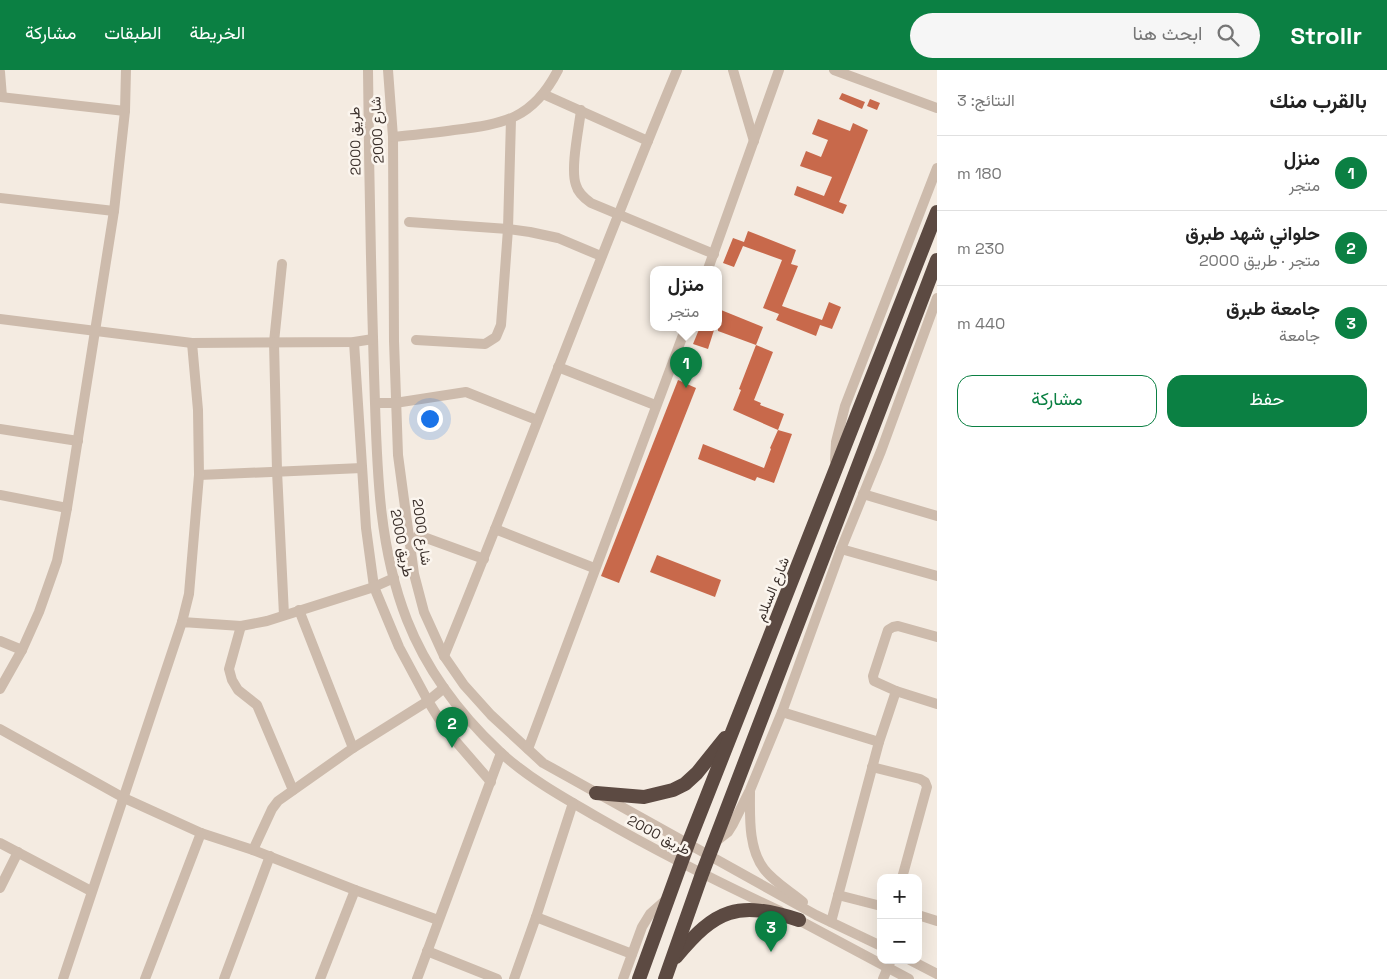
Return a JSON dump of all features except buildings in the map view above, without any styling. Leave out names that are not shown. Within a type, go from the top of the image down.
[{"type":"highway","name":"شارع السلام","points":[[639,979],[688,844],[835,475],[937,212]]},
{"type":"highway","points":[[664,979],[702,874],[937,260]]},
{"type":"highway","points":[[596,793],[644,797],[659,795],[685,784],[722,744],[737,720]]},
{"type":"highway","points":[[671,964],[697,934],[712,921],[724,914],[738,911],[768,910],[798,920]]},
{"type":"street","points":[[0,689],[22,650],[39,612],[57,561],[78,442],[114,211],[125,111],[126,70]]},
{"type":"street","name":"طريق 2000","points":[[368,70],[373,339],[381,518],[394,578],[407,619],[421,651],[444,688],[465,716],[501,753],[540,783],[572,803],[682,864],[877,958]]},
{"type":"street","name":"شارع 2000","points":[[388,70],[393,138],[395,403],[398,455],[414,574],[424,612],[444,656],[464,685],[492,715],[543,763],[816,914]]},
{"type":"street","points":[[393,138],[490,126],[511,119],[528,108],[543,94],[558,70]]},
{"type":"street","points":[[444,656],[484,559],[601,256],[677,70]]},
{"type":"street","points":[[733,70],[754,141]]},
{"type":"street","points":[[709,266],[779,70]]},
{"type":"street","points":[[834,70],[937,108]]},
{"type":"street","points":[[0,72],[1,97],[125,111]]},
{"type":"street","points":[[543,94],[648,140]]},
{"type":"street","points":[[581,110],[574,172],[575,184],[586,200],[714,254]]},
{"type":"street","points":[[416,340],[480,345],[496,337],[501,324],[508,229],[511,119]]},
{"type":"street","points":[[835,475],[836,442],[845,406],[937,168]]},
{"type":"street","points":[[0,198],[114,211]]},
{"type":"street","points":[[409,222],[508,229],[558,238],[601,256]]},
{"type":"street","points":[[282,264],[274,342],[277,471],[284,615]]},
{"type":"street","points":[[715,842],[734,824],[782,712],[841,549],[881,451],[937,298]]},
{"type":"street","points":[[0,319],[192,343],[354,342],[373,339]]},
{"type":"street","points":[[528,749],[594,568],[684,331]]},
{"type":"street","points":[[354,342],[366,528],[374,587],[400,647],[428,701],[446,730],[491,782]]},
{"type":"street","points":[[63,979],[182,622],[189,594],[199,475],[198,410],[192,343]]},
{"type":"street","points":[[558,367],[655,405]]},
{"type":"street","points":[[376,403],[395,403],[466,392],[538,420]]},
{"type":"street","points":[[0,429],[78,442]]},
{"type":"street","points":[[199,475],[362,468]]},
{"type":"street","points":[[863,494],[937,516]]},
{"type":"street","points":[[0,495],[67,508]]},
{"type":"street","points":[[494,529],[594,568]]},
{"type":"street","points":[[418,536],[484,559]]},
{"type":"street","points":[[841,549],[937,576]]},
{"type":"street","points":[[182,622],[240,626],[268,621],[374,587],[394,578]]},
{"type":"street","points":[[299,610],[354,748]]},
{"type":"street","points":[[240,626],[229,669],[232,680],[238,690],[257,705],[292,790]]},
{"type":"street","points":[[937,636],[898,626],[892,627],[888,630],[873,676],[874,681],[880,685],[937,704]]},
{"type":"street","points":[[0,641],[22,650]]},
{"type":"street","points":[[253,850],[272,809],[278,801],[354,748],[428,701],[444,688]]},
{"type":"street","points":[[830,922],[879,742],[896,691]]},
{"type":"street","points":[[782,712],[879,742]]},
{"type":"street","points":[[0,729],[124,798],[202,833],[270,856],[355,890],[438,920]]},
{"type":"street","points":[[417,979],[501,753]]},
{"type":"street","points":[[872,767],[920,779],[927,787],[903,874]]},
{"type":"street","points":[[750,790],[750,827],[758,860],[764,869],[816,914],[877,944]]},
{"type":"street","points":[[514,979],[572,803]]},
{"type":"street","points":[[145,979],[202,833]]},
{"type":"street","points":[[0,843],[91,891]]},
{"type":"street","points":[[0,888],[18,852]]},
{"type":"street","points":[[224,979],[270,856]]},
{"type":"street","points":[[320,979],[355,890]]},
{"type":"street","points":[[623,979],[642,927],[650,914],[670,895]]},
{"type":"street","points":[[838,895],[877,905]]},
{"type":"street","points":[[922,916],[937,921]]},
{"type":"street","points":[[536,917],[632,954]]},
{"type":"street","points":[[428,951],[497,979]]},
{"type":"street","points":[[882,979],[889,964]]},
{"type":"street","name":"طريق 2000","points":[[889,964],[909,979]]},
{"type":"street","points":[[918,964],[937,974]]},
{"type":"place","name":"منزل","points":[[686,388]]},
{"type":"place","name":"حلواني شهد طبرق","points":[[452,748]]},
{"type":"place","name":"جامعة طبرق","points":[[771,952]]}]
